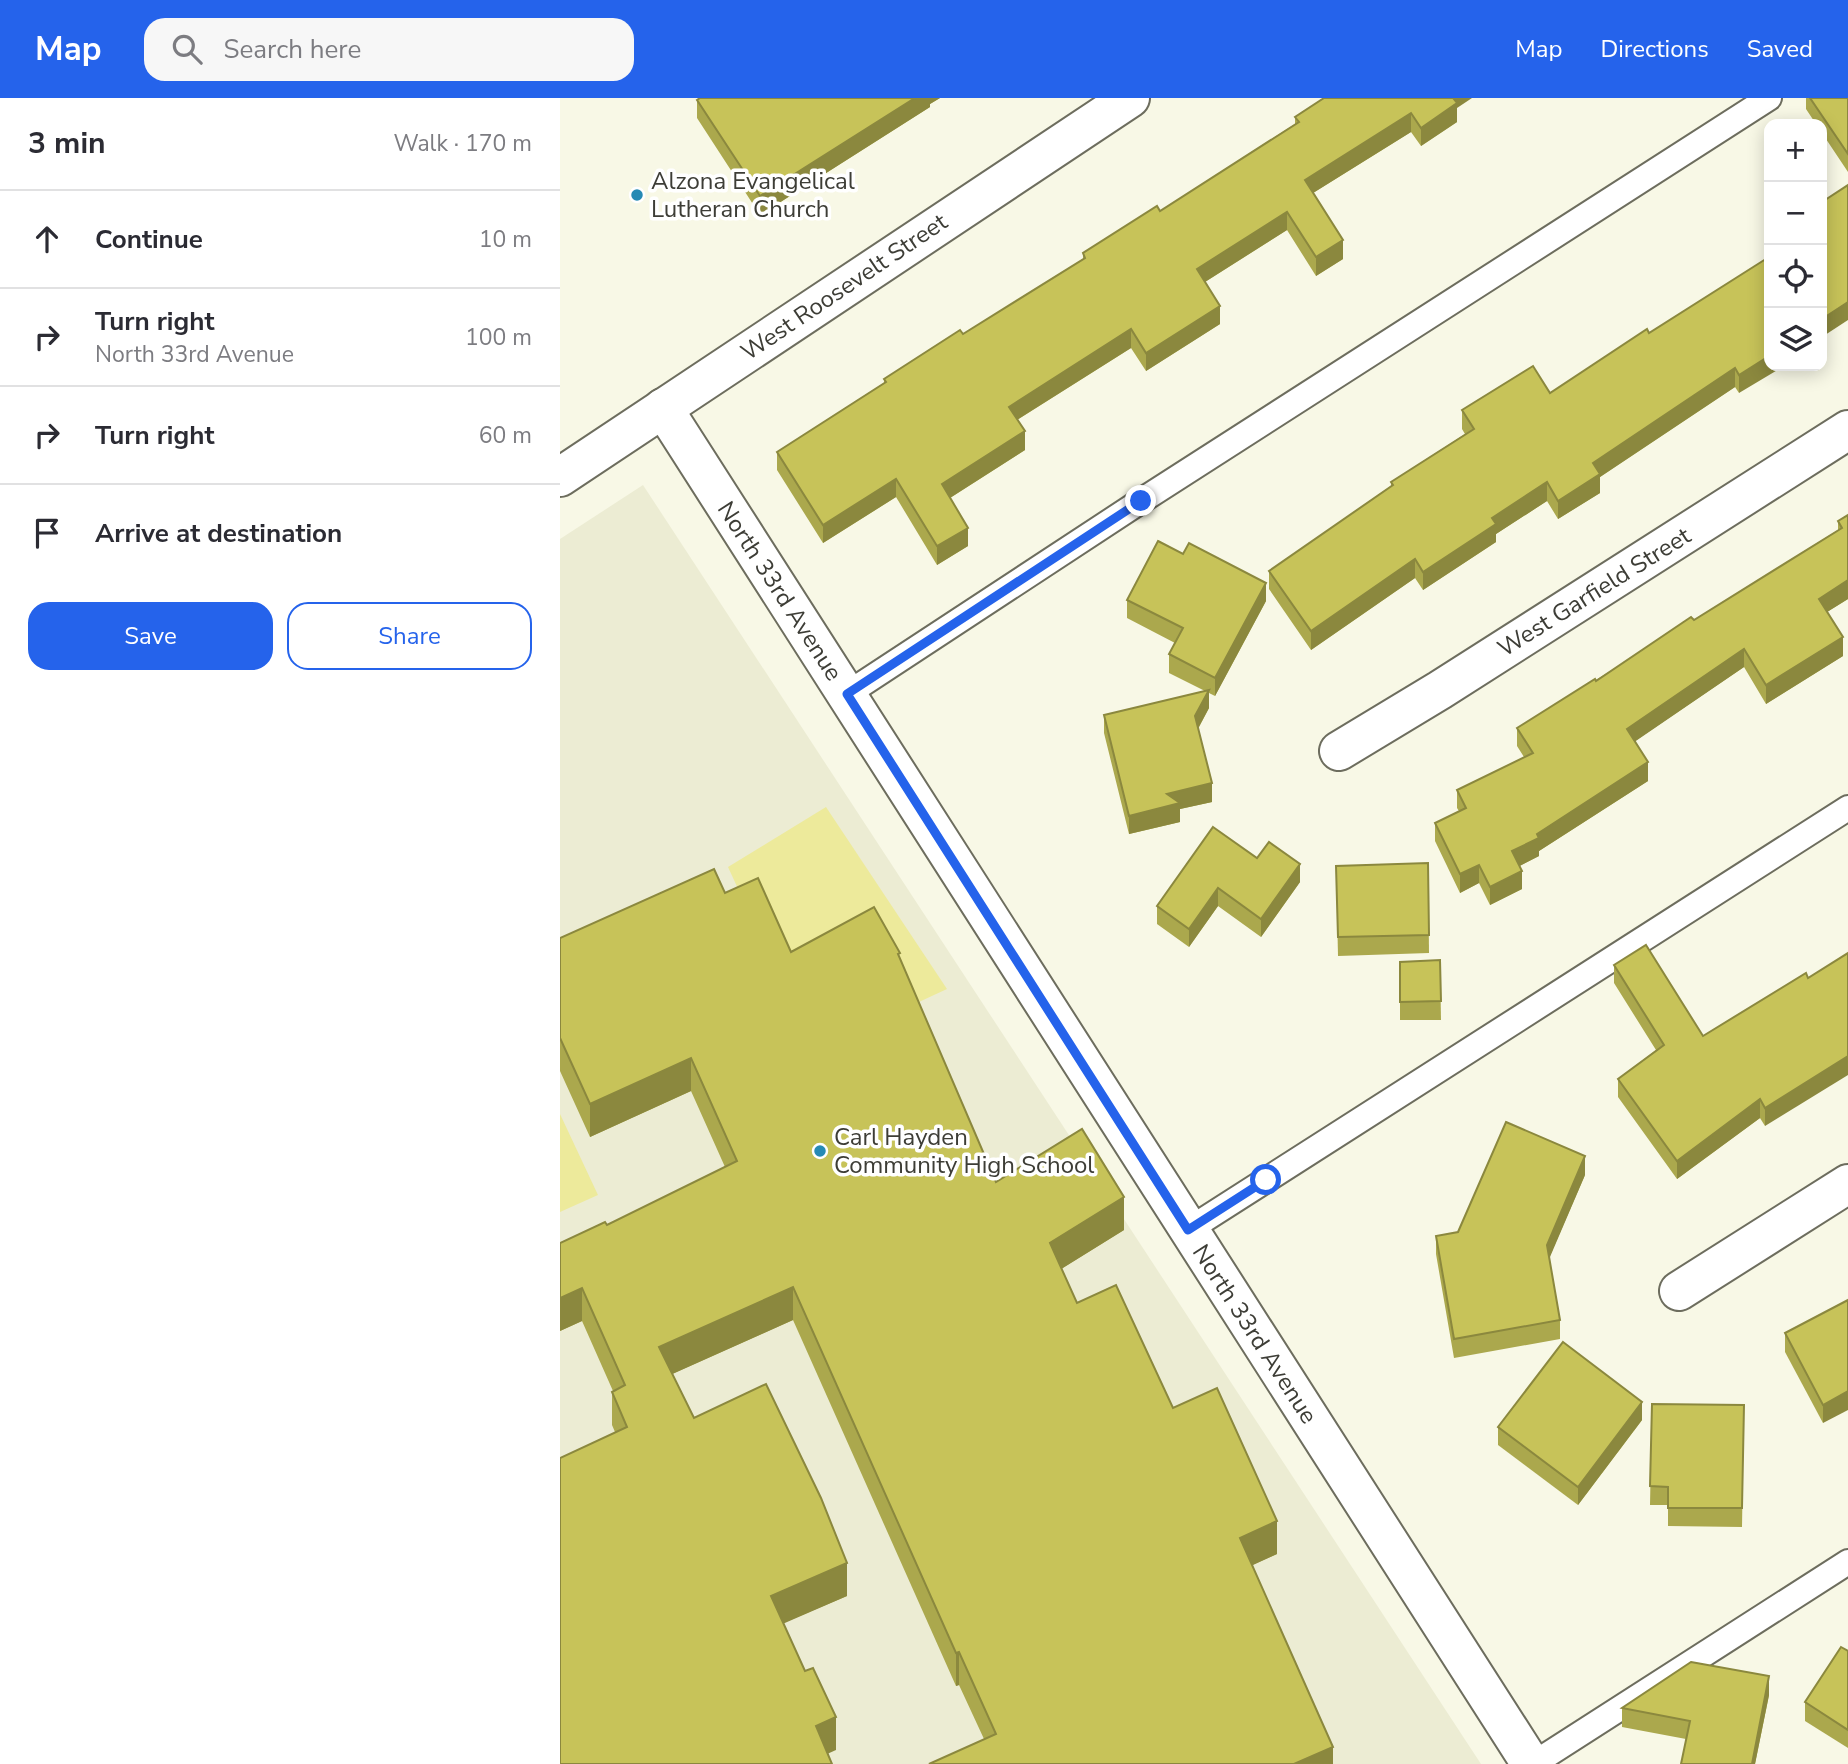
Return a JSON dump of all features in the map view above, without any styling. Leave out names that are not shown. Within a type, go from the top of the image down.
[{"type":"street","name":"West Roosevelt Street","points":[[560,477],[1130,98]]},
{"type":"street","name":"North 33rd Avenue","points":[[663,408],[1532,1764]]},
{"type":"street","name":"West Garfield Street","points":[[1339,751],[1464,675],[1848,430]]},
{"type":"street","points":[[1679,1291],[1848,1184]]},
{"type":"lane","points":[[847,694],[1164,486],[1769,98]]},
{"type":"lane","points":[[1188,1230],[1848,808]]},
{"type":"lane","points":[[1532,1764],[1848,1562]]},
{"type":"shaded area","name":"Carl Hayden Community High School","points":[[643,485],[1481,1764],[560,1764],[560,539]]},
{"type":"shaded area","points":[[826,807],[947,989],[813,1051],[728,867]]},
{"type":"shaded area","points":[[560,1114],[598,1195],[560,1212]]},
{"type":"building","points":[[915,98],[760,196],[697,100]]},
{"type":"building","points":[[1324,98],[1453,98],[1457,103],[1421,128],[1411,113],[1305,180],[1343,240],[1316,257],[1287,212],[1197,269],[1220,306],[1146,353],[1131,329],[1009,407],[1025,431],[942,484],[968,528],[937,546],[896,479],[823,525],[777,452],[886,382],[884,379],[960,330],[963,334],[1085,258],[1083,253],[1157,206],[1160,211],[1299,122],[1295,117]]},
{"type":"building","points":[[1810,98],[1848,98],[1848,154],[1827,119],[1824,119]]},
{"type":"building","points":[[1848,185],[1848,302],[1827,316],[1827,245],[1827,199]]},
{"type":"building","points":[[1764,260],[1764,359],[1739,375],[1735,368],[1593,463],[1600,474],[1558,501],[1547,482],[1492,518],[1496,524],[1423,572],[1415,559],[1311,631],[1269,571],[1393,485],[1391,482],[1474,429],[1462,410],[1533,366],[1550,393],[1647,329],[1649,333]]},
{"type":"building","points":[[1848,515],[1848,580],[1819,599],[1843,637],[1766,685],[1744,649],[1627,729],[1648,762],[1537,834],[1539,838],[1512,851],[1522,871],[1490,887],[1479,865],[1460,874],[1435,823],[1466,808],[1457,790],[1533,753],[1517,728],[1595,679],[1596,681],[1691,617],[1694,620],[1842,528],[1838,521]]},
{"type":"building","points":[[1158,541],[1183,554],[1189,543],[1266,583],[1215,678],[1169,654],[1183,628],[1127,600]]},
{"type":"building","points":[[1209,690],[1195,716],[1212,783],[1167,794],[1180,803],[1129,816],[1104,715]]},
{"type":"building","points":[[1213,827],[1257,858],[1269,842],[1300,864],[1261,919],[1218,888],[1189,929],[1157,906]]},
{"type":"building","points":[[1428,863],[1429,935],[1338,937],[1336,866]]},
{"type":"building","name":"Carl Hayden Community High School","points":[[714,869],[725,893],[758,878],[791,952],[874,907],[900,953],[898,954],[996,1182],[1082,1129],[1124,1197],[1050,1243],[1077,1303],[1116,1285],[1173,1408],[1217,1388],[1277,1521],[1240,1538],[1333,1747],[1294,1764],[929,1764],[996,1734],[959,1652],[956,1653],[793,1287],[659,1347],[694,1418],[766,1384],[821,1498],[847,1563],[771,1596],[805,1671],[813,1668],[836,1717],[816,1726],[832,1764],[560,1764],[560,1458],[627,1427],[612,1392],[625,1385],[582,1288],[560,1298],[560,1243],[605,1222],[607,1225],[737,1161],[691,1058],[590,1104],[560,1038],[560,938]]},
{"type":"building","points":[[1646,945],[1703,1036],[1806,973],[1808,978],[1848,953],[1848,1056],[1765,1108],[1760,1099],[1677,1161],[1618,1079],[1664,1045],[1614,965]]},
{"type":"building","points":[[1440,960],[1441,1001],[1400,1002],[1400,962]]},
{"type":"building","points":[[1506,1122],[1585,1156],[1547,1245],[1560,1320],[1454,1339],[1436,1236],[1458,1232]]},
{"type":"building","points":[[1848,1300],[1848,1391],[1823,1405],[1785,1333]]},
{"type":"building","points":[[1563,1342],[1642,1402],[1578,1487],[1498,1427]]},
{"type":"building","points":[[1652,1404],[1744,1405],[1742,1508],[1668,1508],[1668,1487],[1650,1486]]},
{"type":"building","points":[[1841,1647],[1848,1651],[1848,1730],[1805,1702]]},
{"type":"building","points":[[1691,1662],[1769,1676],[1752,1764],[1681,1764],[1690,1721],[1622,1708]]},
{"type":"place","name":"Alzona Evangelical Lutheran Church","points":[[637,195]]},
{"type":"place","name":"Carl Hayden Community High School","points":[[820,1151]]},
{"type":"route","points":[[1141,501],[847,694],[1188,1230],[1266,1180]]}]
